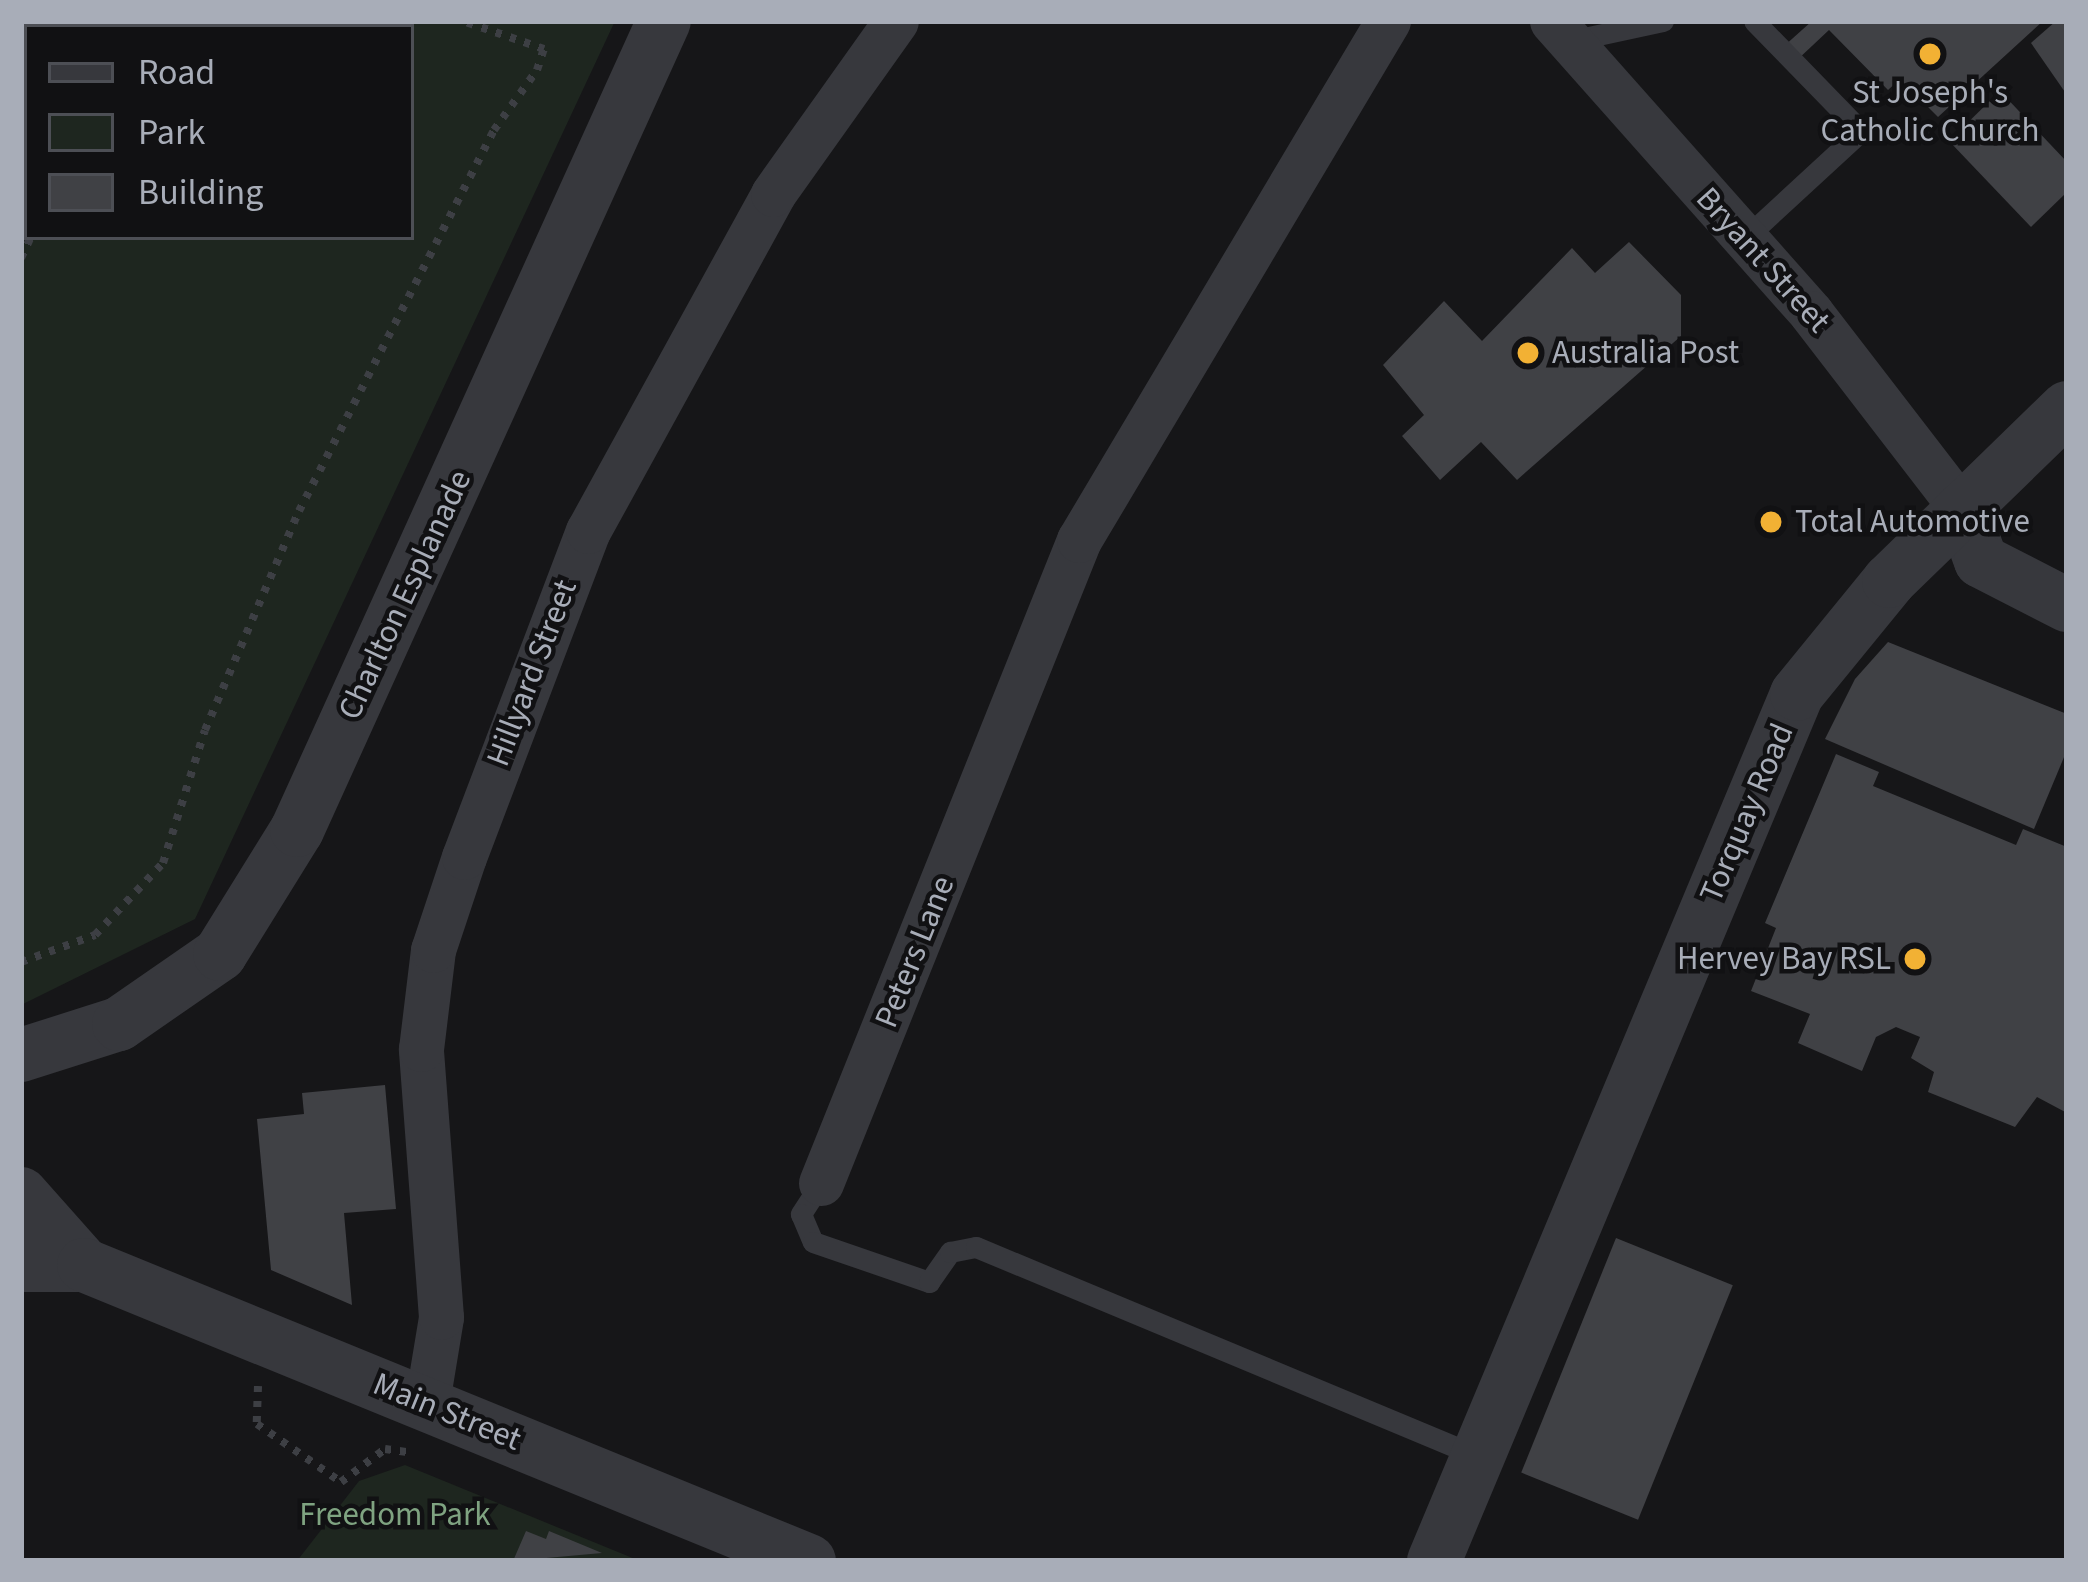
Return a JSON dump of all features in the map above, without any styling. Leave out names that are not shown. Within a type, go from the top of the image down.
[{"type":"street","name":"Charlton Esplanade","points":[[21,1055],[119,1024],[220,954],[297,830],[664,21]]},
{"type":"street","name":"Hillyard Street","points":[[425,1428],[441,1317],[422,1049],[433,950],[464,857],[588,532],[773,194],[896,21]]},
{"type":"street","name":"Peters Lane","points":[[821,1183],[1079,540],[1388,21]]},
{"type":"street","name":"Bryant Street","points":[[1561,31],[1935,460],[1962,509]]},
{"type":"street","name":"Torquay Road","points":[[1434,1561],[1797,694],[1962,509],[2067,408]]},
{"type":"street","points":[[1962,509],[1982,562],[2067,605]]},
{"type":"street","name":"Main Street","points":[[21,1194],[84,1265],[425,1428],[809,1561]]},
{"type":"street","name":"Main Street","points":[[21,1265],[84,1265]]},
{"type":"lane","points":[[1561,31],[1663,21]]},
{"type":"lane","points":[[1744,239],[1861,131],[1754,21]]},
{"type":"lane","name":"Peters Lane","points":[[821,1183],[801,1214],[813,1242],[929,1282],[950,1252],[976,1247],[1478,1456]]},
{"type":"path","points":[[21,962],[95,934],[163,863],[205,730],[299,511],[494,130],[537,70],[544,49],[463,21]]},
{"type":"path","points":[[251,1371],[257,1424],[341,1482],[385,1449],[425,1428]]},
{"type":"green space","points":[[21,21],[615,21],[195,919],[21,1005]]},
{"type":"green space","name":"Freedom Park","points":[[405,1465],[640,1561],[297,1561],[359,1481]]},
{"type":"building","name":"St Joseph's Catholic Church","points":[[1812,21],[2043,21],[1938,117],[1900,79],[1888,90],[1829,30],[1796,61],[1783,47]]},
{"type":"building","points":[[2056,21],[2067,21],[2067,95],[2031,43]]},
{"type":"building","points":[[2000,91],[2067,162],[2067,192],[2031,227],[1949,141]]},
{"type":"building","name":"Australia Post","points":[[1629,242],[1681,295],[1681,336],[1517,480],[1481,442],[1440,480],[1402,436],[1424,415],[1383,365],[1444,301],[1482,341],[1572,248],[1595,273]]},
{"type":"building","points":[[1888,642],[2067,714],[2067,750],[2034,829],[1825,739],[1855,679]]},
{"type":"building","name":"Hervey Bay RSL","points":[[1836,754],[1879,772],[1873,786],[2016,845],[2023,829],[2067,847],[2067,1113],[2037,1097],[2015,1127],[1928,1092],[1934,1072],[1911,1058],[1920,1037],[1896,1027],[1876,1037],[1862,1071],[1798,1043],[1810,1014],[1751,991],[1776,928],[1765,923]]},
{"type":"building","points":[[385,1085],[396,1209],[344,1213],[352,1305],[271,1270],[257,1119],[304,1114],[302,1093]]},
{"type":"building","points":[[1616,1238],[1733,1285],[1638,1520],[1521,1473]]},
{"type":"building","points":[[526,1531],[546,1539],[549,1531],[602,1553],[513,1561]]},
{"type":"place","name":"St Joseph's Catholic Church","points":[[1930,54]]},
{"type":"place","name":"Australia Post","points":[[1528,353]]},
{"type":"place","name":"Total Automotive","points":[[1771,522]]},
{"type":"place","name":"Hervey Bay RSL","points":[[1915,959]]}]
